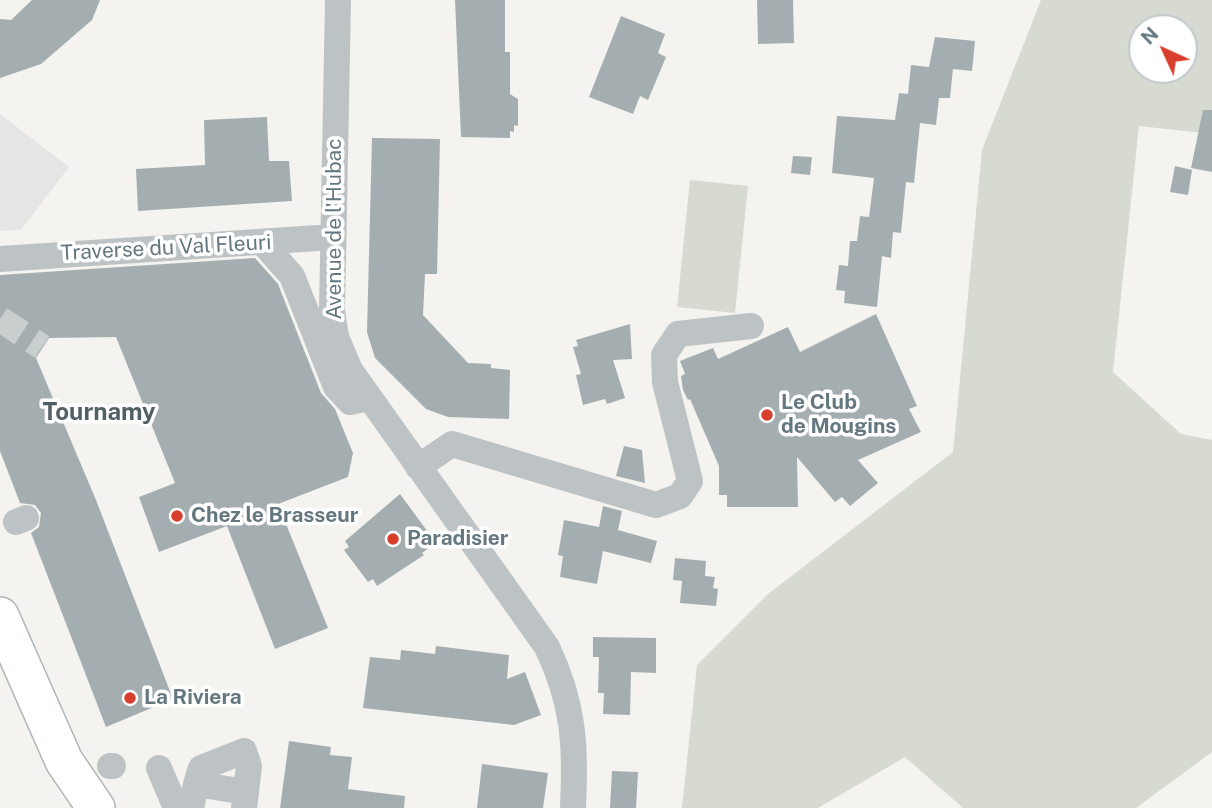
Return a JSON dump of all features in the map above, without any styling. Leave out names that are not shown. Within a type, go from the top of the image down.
[{"type":"main road","points":[[0,616],[64,761],[96,808]]},
{"type":"street","name":"Avenue de l'Hubac","points":[[338,0],[332,311],[335,337],[370,398],[547,647],[563,681],[572,714],[573,808]]},
{"type":"street","name":"Traverse du Val Fleuri","points":[[0,259],[333,237]]},
{"type":"street","points":[[262,242],[292,276],[336,387],[350,402],[370,398]]},
{"type":"street","points":[[396,435],[452,444],[656,505],[680,496],[690,481],[665,383],[664,355],[678,334],[751,326]]},
{"type":"street","points":[[418,467],[452,444]]},
{"type":"street","points":[[159,768],[173,801],[192,804],[223,791]]},
{"type":"shaded area","points":[[1041,0],[1212,0],[1212,134],[1139,126],[1113,372],[1181,434],[1212,440],[1212,752],[1136,808],[963,808],[905,757],[818,808],[682,808],[697,665],[768,594],[953,452],[982,150]]},
{"type":"shaded area","points":[[0,114],[69,167],[21,230],[0,231]]},
{"type":"shaded area","points":[[690,180],[748,186],[735,313],[677,307]]},
{"type":"building","points":[[32,0],[100,0],[92,20],[41,64],[0,78],[0,19],[11,20]]},
{"type":"building","points":[[455,0],[505,0],[505,52],[510,52],[510,94],[518,99],[518,126],[514,125],[514,132],[510,131],[510,138],[461,137]]},
{"type":"building","points":[[757,0],[793,0],[794,43],[758,44]]},
{"type":"building","points":[[621,16],[665,34],[658,53],[666,57],[648,100],[640,96],[633,114],[589,97]]},
{"type":"building","points":[[935,37],[975,41],[972,71],[953,69],[950,98],[939,98],[936,125],[920,123],[914,183],[906,182],[901,233],[893,232],[891,258],[882,256],[877,307],[844,303],[845,291],[836,290],[839,265],[848,266],[850,241],[857,241],[860,216],[869,217],[874,178],[832,173],[837,116],[895,120],[899,93],[908,94],[911,65],[929,67]]},
{"type":"building","points":[[1203,110],[1212,110],[1212,172],[1191,168]]},
{"type":"building","points":[[267,117],[269,161],[289,161],[292,201],[138,211],[136,169],[205,165],[204,120]]},
{"type":"building","points":[[372,138],[440,139],[437,274],[425,274],[423,315],[468,363],[491,364],[491,368],[510,370],[509,419],[448,417],[426,409],[375,358],[367,332]]},
{"type":"building","points":[[793,156],[812,157],[810,175],[791,173]]},
{"type":"building","points":[[1175,166],[1192,170],[1188,195],[1170,192]]},
{"type":"building","points":[[255,258],[278,284],[321,393],[335,409],[353,453],[348,477],[278,504],[328,628],[275,649],[227,526],[159,552],[139,497],[175,483],[116,337],[49,338],[36,358],[96,500],[173,699],[106,727],[31,533],[39,527],[41,513],[35,505],[20,503],[0,451],[0,275]]},
{"type":"building","points":[[876,314],[917,406],[909,409],[921,432],[858,460],[878,483],[850,506],[842,497],[835,502],[797,457],[798,507],[727,507],[727,495],[719,495],[719,466],[690,399],[688,400],[683,390],[681,376],[685,374],[680,361],[713,348],[718,359],[788,327],[800,352]]},
{"type":"building","points":[[630,324],[632,359],[613,360],[625,398],[607,404],[605,399],[583,405],[576,375],[581,374],[573,347],[578,346],[576,340]]},
{"type":"building","points":[[624,446],[642,450],[645,483],[616,476]]},
{"type":"building","name":"Paradisier","points":[[400,494],[436,543],[422,553],[424,555],[377,586],[373,579],[368,582],[344,550],[349,547],[345,541]]},
{"type":"building","points":[[603,506],[622,511],[618,530],[657,541],[651,563],[603,551],[597,584],[560,577],[563,556],[558,555],[564,520],[599,527]]},
{"type":"building","points":[[675,558],[706,561],[705,576],[715,577],[713,588],[718,589],[716,606],[680,603],[682,581],[673,580]]},
{"type":"building","points":[[593,637],[656,638],[656,673],[631,672],[630,715],[603,714],[604,693],[598,693],[599,657],[593,657]]},
{"type":"building","points":[[436,646],[509,655],[507,679],[525,672],[541,715],[514,725],[363,708],[370,657],[400,660],[401,650],[435,654]]},
{"type":"building","points":[[289,741],[331,747],[330,755],[352,757],[348,789],[405,796],[404,808],[280,808]]},
{"type":"building","points":[[482,764],[548,773],[543,808],[477,808]]},
{"type":"building","points":[[612,771],[638,772],[636,808],[610,808]]},
{"type":"tunnel","points":[[0,319],[42,347]]},
{"type":"place","name":"Le Club de Mougins","points":[[767,415]]},
{"type":"place","name":"Chez le Brasseur","points":[[177,516]]},
{"type":"place","name":"Paradisier","points":[[393,539]]},
{"type":"place","name":"La Riviera","points":[[130,698]]},
{"type":"district","name":"Tournamy","points":[[99,413]]}]
